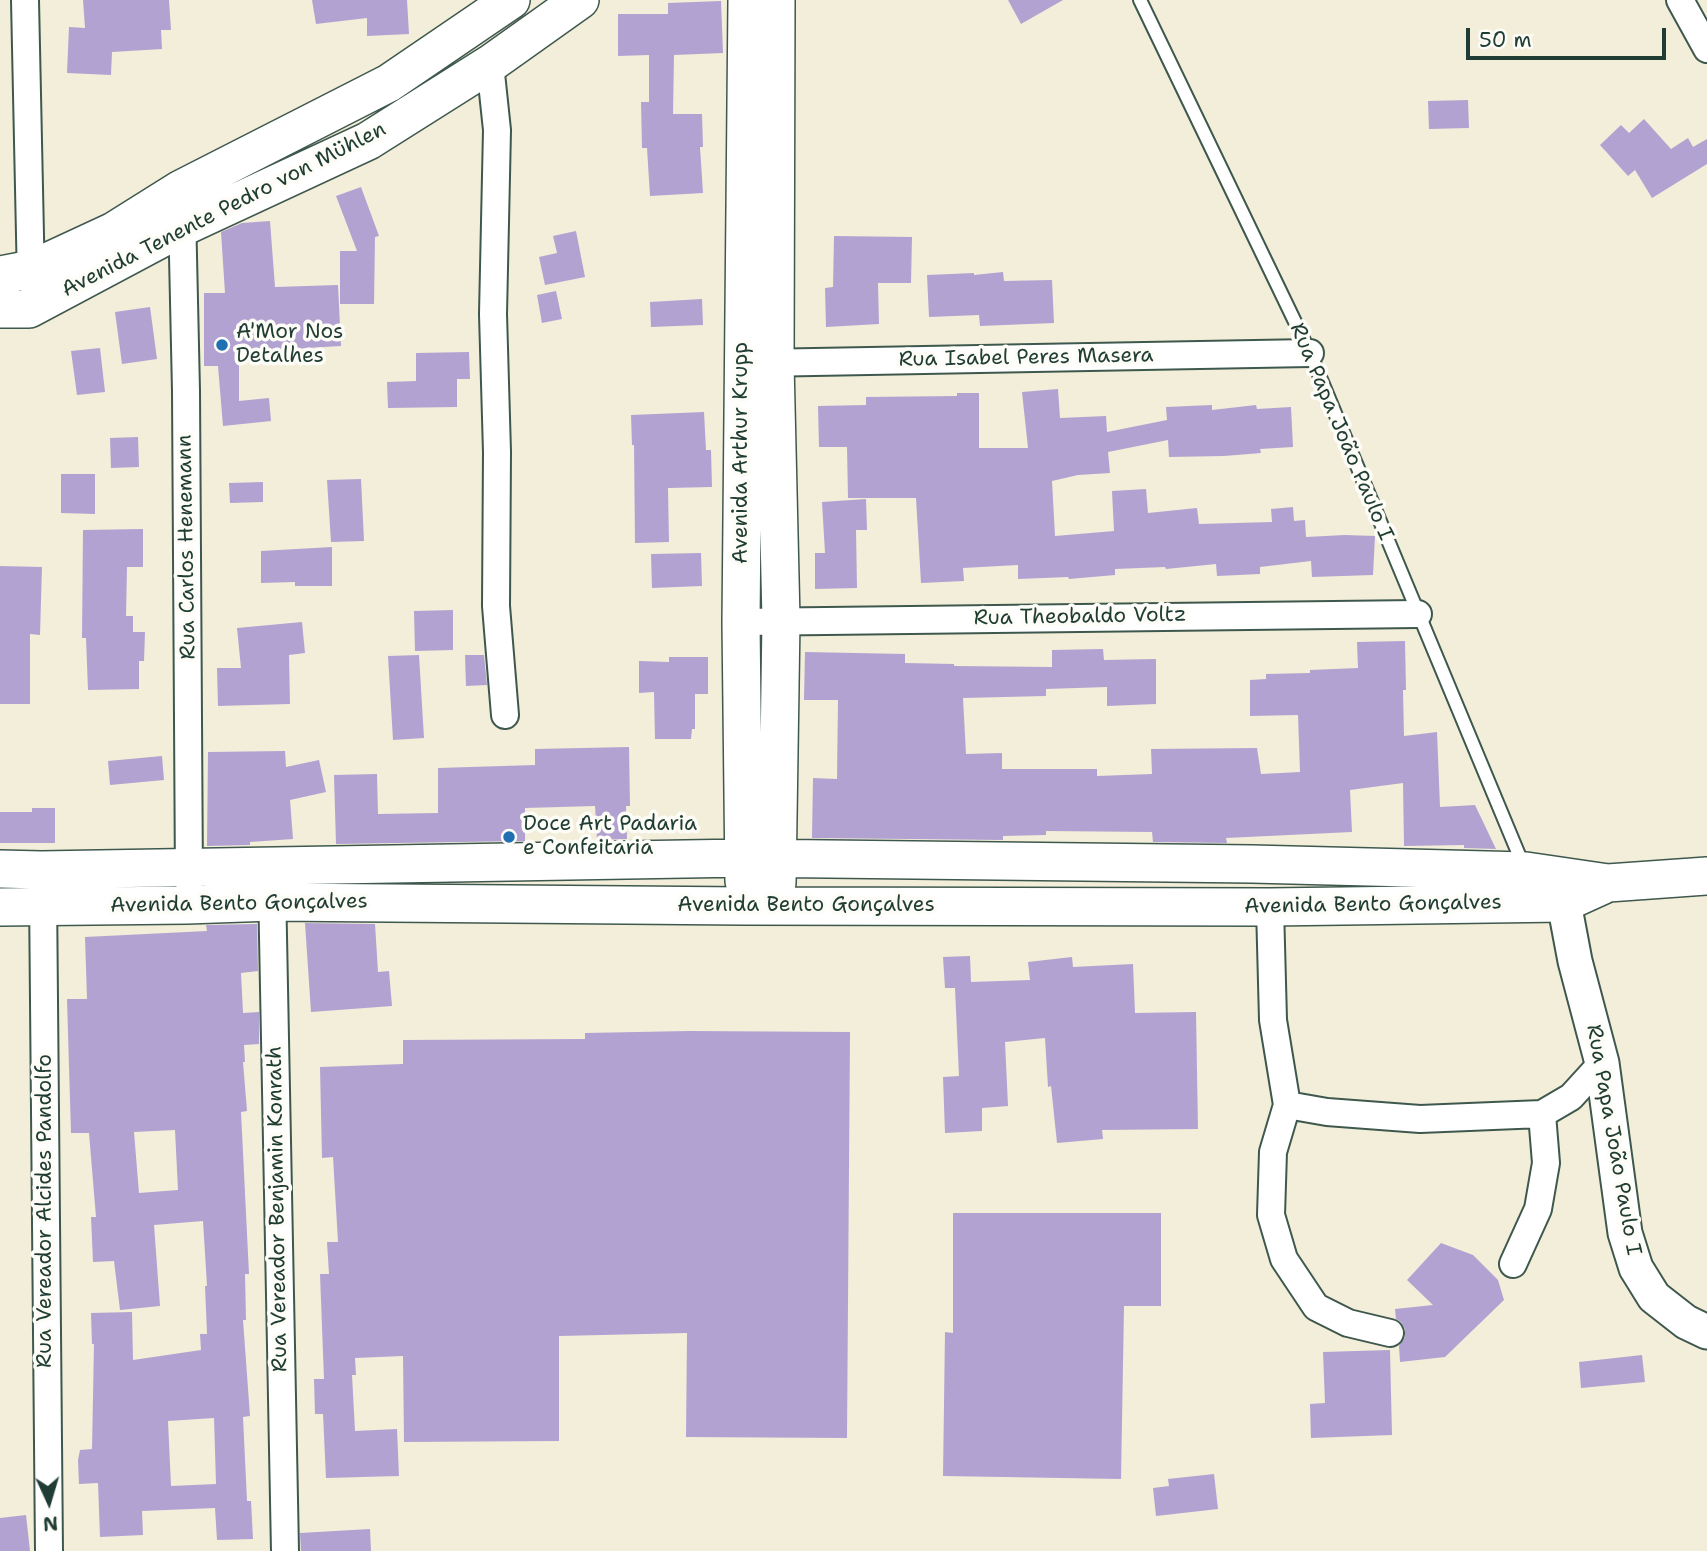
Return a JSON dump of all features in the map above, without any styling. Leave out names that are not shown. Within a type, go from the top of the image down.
[{"type":"main road","name":"Avenida Tenente Pedro von Mühlen","points":[[16,272],[114,231],[181,190],[388,83],[511,0]]},
{"type":"main road","name":"Avenida Tenente Pedro von Mühlen","points":[[14,309],[368,141],[490,64],[580,0]]},
{"type":"main road","name":"Avenida Arthur Krupp","points":[[747,0],[759,363],[781,620],[760,858]]},
{"type":"main road","name":"Avenida Arthur Krupp","points":[[761,906],[760,858],[741,622],[759,363],[776,0]]},
{"type":"main road","name":"Avenida Bento Gonçalves","points":[[0,907],[187,905],[272,884],[469,863],[760,858],[1164,863],[1550,883],[1608,883],[1707,876]]},
{"type":"main road","points":[[469,863],[472,903]]},
{"type":"main road","points":[[1164,863],[1166,907]]},
{"type":"main road","name":"Avenida Bento Gonçalves","points":[[0,869],[190,867],[272,884],[472,903],[761,906],[1270,907],[1550,883]]},
{"type":"street","points":[[14,309],[25,0]]},
{"type":"street","points":[[1680,0],[1707,49]]},
{"type":"street","points":[[490,64],[497,131],[493,314],[497,452],[496,606],[505,715]]},
{"type":"street","name":"Rua Carlos Henemann","points":[[181,190],[190,867],[187,905]]},
{"type":"street","name":"Rua Isabel Peres Masera","points":[[759,363],[1310,353]]},
{"type":"street","name":"Rua Theobaldo Voltz","points":[[741,622],[1418,614]]},
{"type":"street","name":"Rua Vereador Alcides Pandolfo","points":[[41,870],[44,907],[49,1551]]},
{"type":"street","name":"Rua Papa João Paulo I","points":[[1550,883],[1576,961],[1602,1063],[1625,1233],[1636,1268],[1654,1297],[1686,1322],[1707,1332]]},
{"type":"street","name":"Rua Vereador Benjamin Konrath","points":[[272,884],[285,1551]]},
{"type":"street","points":[[1270,907],[1273,1020],[1287,1105],[1273,1152],[1271,1215],[1284,1259],[1316,1307],[1348,1323],[1390,1333]]},
{"type":"street","points":[[1287,1105],[1328,1112],[1420,1119],[1542,1114],[1571,1097],[1602,1063]]},
{"type":"street","points":[[1513,1264],[1538,1209],[1546,1163],[1542,1114]]},
{"type":"lane","name":"Rua Papa João Paulo I","points":[[1140,0],[1310,353],[1418,614],[1550,883]]},
{"type":"building","points":[[83,0],[169,0],[171,30],[161,30],[162,49],[112,52],[111,75],[67,73],[69,27],[85,28]]},
{"type":"building","points":[[312,0],[407,0],[409,34],[367,36],[367,18],[316,24]]},
{"type":"building","points":[[1008,0],[1063,0],[1021,24]]},
{"type":"building","points":[[721,1],[723,53],[674,55],[673,114],[702,114],[703,147],[700,147],[703,193],[650,196],[647,148],[642,148],[641,102],[649,102],[649,55],[618,56],[618,14],[668,14],[668,3]]},
{"type":"building","points":[[1468,100],[1469,128],[1429,129],[1428,101]]},
{"type":"building","points":[[1644,119],[1671,149],[1688,138],[1693,147],[1707,139],[1707,164],[1652,198],[1635,170],[1628,176],[1600,145],[1621,125],[1629,133]]},
{"type":"building","points":[[361,187],[379,236],[375,237],[374,304],[340,304],[340,251],[357,251],[336,196]]},
{"type":"building","points":[[270,221],[275,287],[338,285],[341,346],[239,352],[239,401],[269,398],[271,421],[223,426],[218,366],[204,366],[204,293],[225,293],[221,232],[242,223]]},
{"type":"building","points":[[576,231],[585,277],[545,285],[539,257],[557,253],[553,236]]},
{"type":"building","points":[[834,236],[912,237],[911,283],[878,283],[879,324],[826,327],[825,288],[833,287]]},
{"type":"building","points":[[1003,272],[1004,281],[1052,280],[1054,323],[980,326],[979,315],[929,317],[927,275]]},
{"type":"building","points":[[556,291],[562,319],[542,323],[537,295]]},
{"type":"building","points":[[702,299],[703,325],[651,327],[650,302]]},
{"type":"building","points":[[150,307],[157,359],[122,364],[115,312]]},
{"type":"building","points":[[100,348],[105,392],[77,395],[71,351]]},
{"type":"building","points":[[469,352],[470,379],[457,379],[457,407],[388,408],[387,382],[416,381],[416,353]]},
{"type":"building","points":[[1058,389],[1060,418],[1106,416],[1107,432],[1167,420],[1166,407],[1212,405],[1212,410],[1256,405],[1257,409],[1291,407],[1293,447],[1260,449],[1261,453],[1224,456],[1169,457],[1168,440],[1108,452],[1110,473],[1078,475],[1052,481],[1055,536],[1114,531],[1112,491],[1146,489],[1148,513],[1197,508],[1199,524],[1272,522],[1271,509],[1293,507],[1294,521],[1305,520],[1306,537],[1375,536],[1373,575],[1312,577],[1311,561],[1260,567],[1260,574],[1217,576],[1216,564],[1166,569],[1115,569],[1115,575],[1069,579],[1018,579],[1018,565],[963,568],[964,581],[921,583],[916,498],[848,498],[847,447],[819,447],[818,406],[866,405],[866,397],[957,396],[957,393],[979,393],[979,448],[1028,448],[1022,392]]},
{"type":"building","points":[[704,412],[706,450],[711,450],[712,487],[668,488],[669,542],[635,543],[631,415]]},
{"type":"building","points":[[138,437],[139,467],[111,468],[110,438]]},
{"type":"building","points":[[61,474],[95,474],[95,514],[61,513]]},
{"type":"building","points":[[361,479],[364,541],[331,542],[327,480]]},
{"type":"building","points":[[263,482],[263,502],[230,503],[229,483]]},
{"type":"building","points":[[866,499],[867,530],[856,530],[857,588],[815,589],[815,553],[825,553],[822,502]]},
{"type":"building","points":[[143,529],[143,567],[127,567],[126,616],[133,616],[133,632],[145,632],[144,661],[139,661],[139,689],[88,690],[86,638],[82,638],[83,530]]},
{"type":"building","points":[[332,547],[332,586],[295,586],[295,582],[261,583],[261,551]]},
{"type":"building","points":[[701,553],[702,586],[652,588],[651,554]]},
{"type":"building","points":[[0,566],[42,567],[40,635],[30,634],[30,704],[0,704]]},
{"type":"building","points":[[453,610],[453,650],[415,651],[414,611]]},
{"type":"building","points":[[302,622],[305,653],[289,655],[290,704],[218,706],[217,668],[241,668],[237,628]]},
{"type":"building","points":[[1405,641],[1404,736],[1437,732],[1440,807],[1475,805],[1496,849],[1464,848],[1464,845],[1404,846],[1403,783],[1350,790],[1352,832],[1226,838],[1227,843],[1153,842],[1152,832],[1046,831],[1046,835],[1003,836],[1003,840],[812,838],[813,778],[837,779],[838,700],[804,700],[805,652],[905,654],[905,663],[954,666],[1052,667],[1052,650],[1103,649],[1104,660],[1156,659],[1156,704],[1107,706],[1107,687],[1046,689],[1046,696],[963,698],[966,754],[1002,753],[1002,769],[1097,769],[1097,776],[1152,774],[1151,749],[1257,748],[1261,774],[1300,772],[1298,715],[1250,716],[1250,680],[1266,679],[1266,674],[1358,668],[1357,642]]},
{"type":"building","points":[[419,655],[424,738],[393,740],[388,656]]},
{"type":"building","points":[[465,655],[484,655],[487,685],[466,686]]},
{"type":"building","points":[[669,657],[708,657],[708,694],[695,694],[695,729],[692,729],[691,739],[655,739],[654,692],[639,693],[639,661],[669,662]]},
{"type":"building","points":[[629,747],[630,806],[626,806],[627,839],[597,840],[595,806],[525,808],[525,841],[336,844],[334,775],[377,774],[378,814],[438,813],[438,768],[535,765],[535,749]]},
{"type":"building","points":[[285,751],[286,767],[319,760],[326,792],[290,800],[293,839],[250,842],[250,845],[207,846],[208,752]]},
{"type":"building","points":[[162,756],[164,780],[110,785],[108,761]]},
{"type":"building","points":[[32,808],[55,808],[55,843],[0,843],[0,812],[32,812]]},
{"type":"building","points":[[305,923],[375,924],[378,972],[389,971],[392,1006],[311,1012]]},
{"type":"building","points":[[257,924],[258,971],[241,973],[243,1013],[259,1012],[259,1044],[244,1045],[247,1111],[241,1112],[249,1274],[245,1274],[246,1320],[243,1320],[250,1416],[243,1417],[247,1501],[251,1501],[253,1539],[217,1540],[215,1508],[142,1511],[143,1535],[100,1537],[98,1483],[79,1484],[78,1460],[80,1450],[92,1449],[94,1344],[91,1313],[132,1312],[133,1360],[201,1350],[200,1334],[207,1334],[207,1286],[203,1221],[154,1225],[160,1306],[120,1310],[114,1261],[93,1262],[91,1217],[96,1217],[89,1133],[71,1133],[67,999],[87,999],[85,937],[207,931],[206,925]],"holes":[[[175,1130],[178,1190],[139,1193],[134,1132]],[[214,1418],[216,1484],[171,1486],[168,1421]]]},
{"type":"building","points":[[970,956],[971,982],[1030,980],[1028,962],[1072,957],[1073,967],[1133,964],[1135,1013],[1196,1012],[1198,1129],[1102,1130],[1103,1139],[1057,1143],[1051,1086],[1048,1087],[1045,1038],[1005,1042],[1008,1106],[982,1108],[982,1131],[945,1133],[943,1077],[959,1076],[955,988],[945,988],[943,957]]},
{"type":"building","points":[[850,1032],[847,1438],[686,1437],[687,1333],[559,1336],[559,1441],[404,1442],[403,1356],[355,1358],[356,1375],[352,1375],[355,1431],[397,1429],[399,1476],[326,1478],[323,1414],[315,1414],[314,1379],[324,1379],[320,1274],[329,1274],[327,1242],[338,1242],[333,1157],[322,1158],[320,1067],[403,1064],[403,1040],[585,1039],[585,1033]]},
{"type":"building","points":[[953,1213],[1161,1213],[1161,1306],[1124,1306],[1121,1479],[943,1476],[945,1332],[953,1333]]},
{"type":"building","points":[[1441,1243],[1473,1255],[1498,1280],[1504,1300],[1445,1357],[1400,1362],[1399,1346],[1405,1337],[1405,1329],[1396,1319],[1395,1309],[1433,1305],[1407,1280]]},
{"type":"building","points":[[1390,1350],[1392,1435],[1311,1438],[1310,1404],[1325,1403],[1323,1352]]},
{"type":"building","points":[[1642,1355],[1645,1382],[1581,1388],[1579,1362]]},
{"type":"building","points":[[1214,1474],[1218,1509],[1156,1516],[1153,1488],[1169,1486],[1168,1479]]},
{"type":"building","points":[[26,1515],[30,1551],[0,1551],[0,1518]]},
{"type":"building","points":[[370,1529],[371,1551],[301,1551],[300,1533]]},
{"type":"place","name":"A'Mor Nos Detalhes","points":[[222,345]]},
{"type":"place","name":"Doce Art Padaria e Confeitaria","points":[[509,837]]}]
